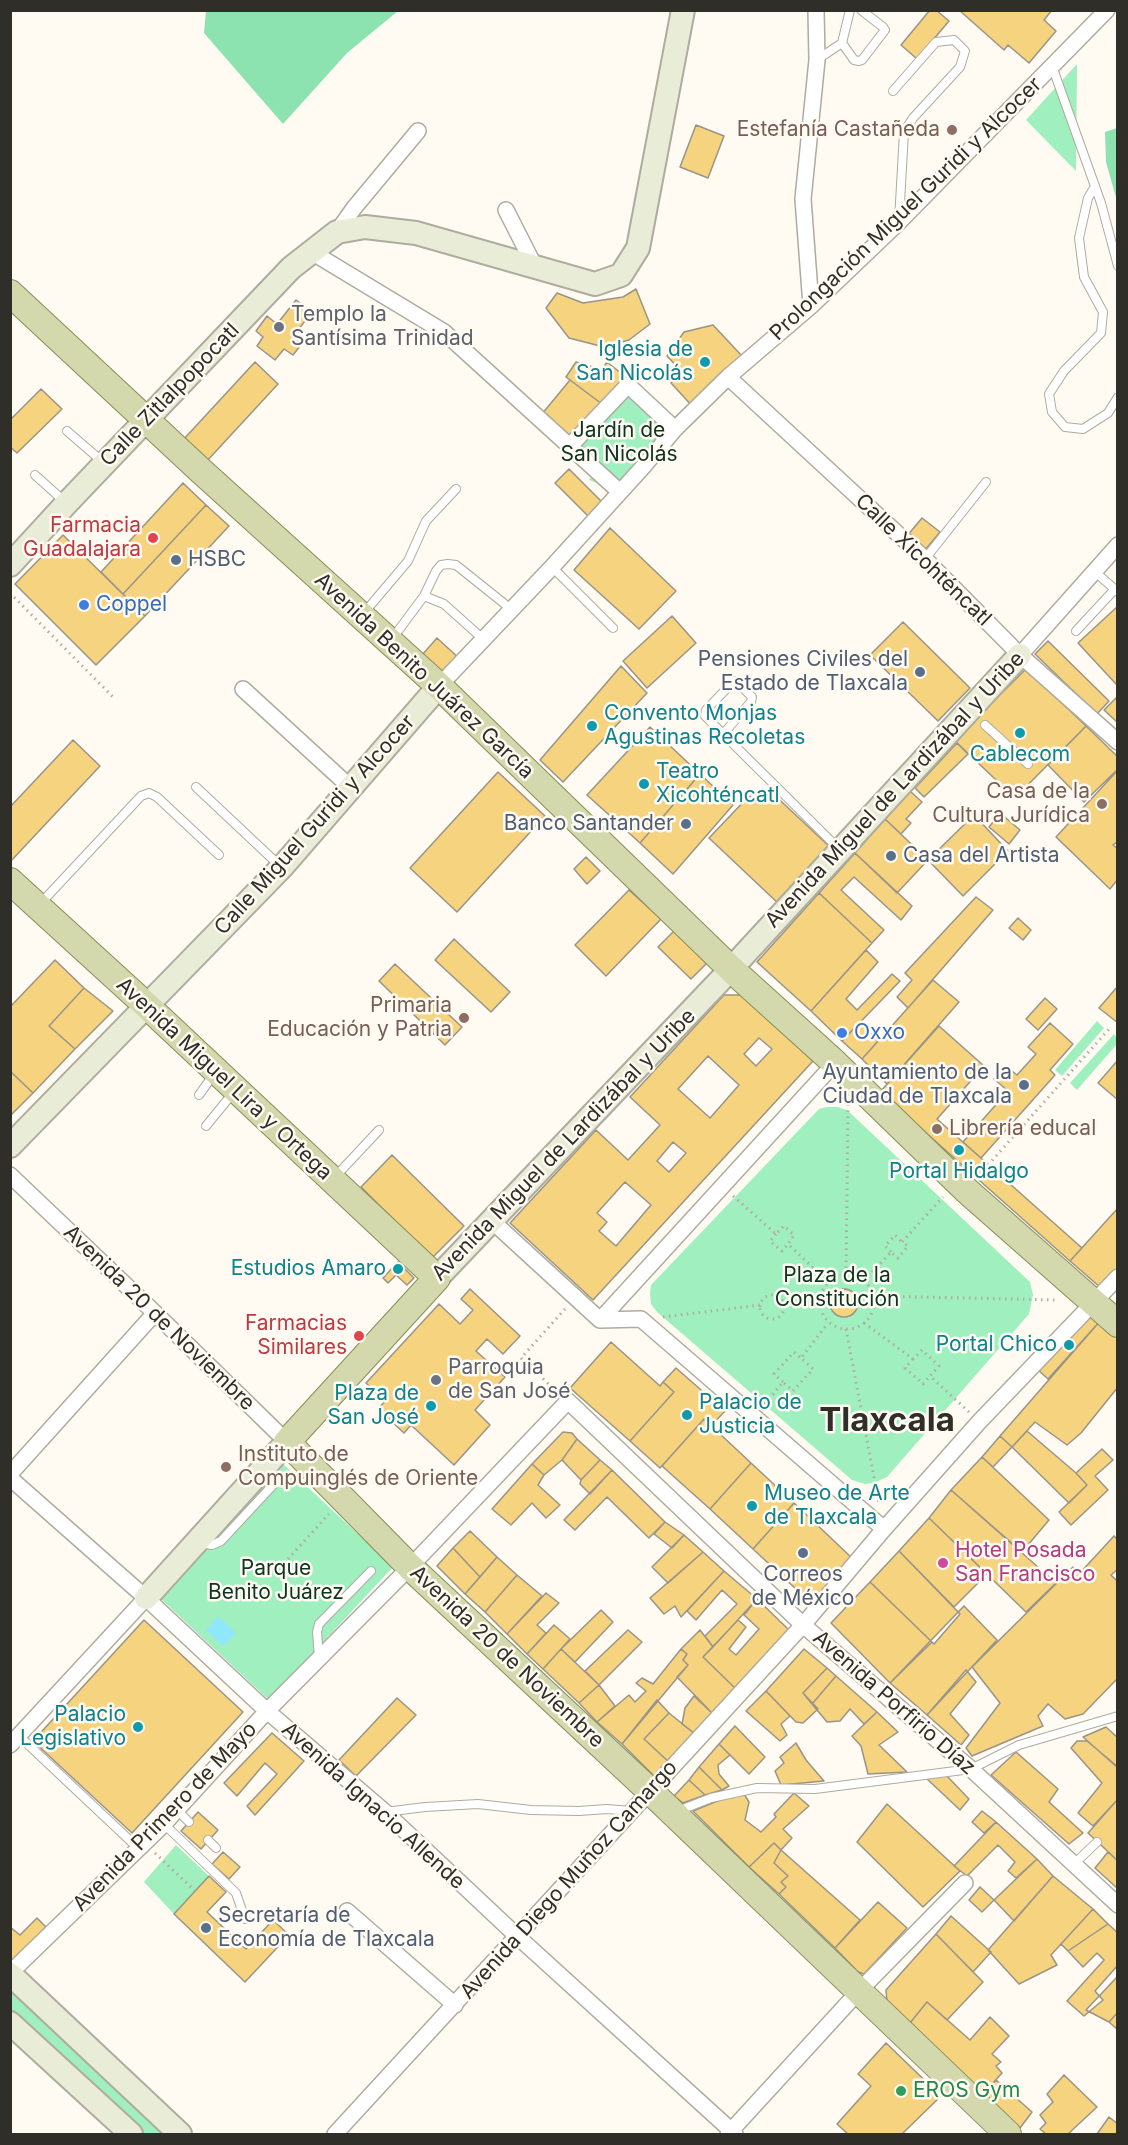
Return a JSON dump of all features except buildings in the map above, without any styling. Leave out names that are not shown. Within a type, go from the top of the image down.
[{"type":"main road","name":"Avenida Benito Juárez García","points":[[10,293],[147,421],[440,687],[731,969],[842,1069]]},
{"type":"main road","name":"Avenida Miguel Lira y Ortega","points":[[10,881],[437,1278]]},
{"type":"main road","points":[[842,1069],[957,1182],[1118,1324]]},
{"type":"main road","name":"Avenida Miguel de Lardizábal y Uribe","points":[[287,1442],[437,1278]]},
{"type":"main road","name":"Avenida 20 de Noviembre","points":[[287,1442],[410,1567],[650,1791],[1008,2134]]},
{"type":"street","points":[[337,232],[365,227],[416,233],[595,284],[621,275],[638,248],[683,10]]},
{"type":"street","points":[[811,306],[803,200],[817,60],[816,10]]},
{"type":"street","name":"Prolongación Miguel Guridi y Alcocer","points":[[675,429],[728,377],[811,306],[898,222],[1107,10]]},
{"type":"street","points":[[337,232],[418,131]]},
{"type":"street","points":[[506,210],[535,267]]},
{"type":"street","name":"Calle Zitlalpopocatl","points":[[10,565],[291,268],[337,232]]},
{"type":"street","points":[[310,251],[444,332],[620,492]]},
{"type":"street","name":"Calle Xicohténcatl","points":[[728,377],[925,559],[1020,655],[1118,742]]},
{"type":"street","points":[[569,447],[628,385],[675,429]]},
{"type":"street","name":"Calle Miguel Guridi y Alcocer","points":[[10,1146],[282,867],[350,787],[675,429]]},
{"type":"street","name":"Avenida Miguel de Lardizábal y Uribe","points":[[437,1278],[731,969],[839,850],[972,714],[1020,655],[1118,545]]},
{"type":"street","points":[[243,689],[350,787]]},
{"type":"street","points":[[600,1320],[722,1186],[842,1069]]},
{"type":"street","name":"Avenida 20 de Noviembre","points":[[10,1175],[287,1442]]},
{"type":"street","points":[[492,1221],[600,1320],[641,1319],[884,1529]]},
{"type":"street","points":[[803,1625],[979,1422],[1118,1277]]},
{"type":"street","points":[[10,1476],[155,1313]]},
{"type":"street","name":"Avenida Primero de Mayo","points":[[10,1974],[142,1847],[267,1711],[410,1567],[568,1401]]},
{"type":"street","name":"Avenida Porfirio Díaz","points":[[568,1401],[803,1625],[971,1769],[1118,1905]]},
{"type":"street","name":"Avenida Miguel de Lardizábal y Uribe","points":[[15,1741],[287,1442]]},
{"type":"street","name":"Avenida Ignacio Allende","points":[[10,1476],[267,1711],[385,1812],[731,2133]]},
{"type":"street","name":"Avenida Diego Muñoz Camargo","points":[[335,2134],[803,1625]]},
{"type":"street","points":[[731,2133],[859,1991],[964,1883]]},
{"type":"street","points":[[347,1911],[455,2005]]},
{"type":"street","points":[[10,1974],[180,2134]]},
{"type":"street","points":[[10,2023],[131,2134]]},
{"type":"lane","points":[[817,60],[842,44],[850,10]]},
{"type":"lane","points":[[842,44],[854,60],[859,62],[884,34],[883,27],[861,10]]},
{"type":"lane","points":[[893,91],[936,42],[954,40],[965,51],[960,68],[913,118],[904,132],[898,222]]},
{"type":"lane","points":[[1052,66],[1094,188],[1101,202],[1118,266]]},
{"type":"lane","points":[[1094,188],[1088,198],[1079,238],[1084,277],[1103,312],[1101,333],[1064,371],[1049,394],[1052,412],[1065,427],[1083,429],[1108,413],[1118,397]]},
{"type":"lane","points":[[67,431],[105,464]]},
{"type":"lane","points":[[35,475],[66,504]]},
{"type":"lane","points":[[925,559],[986,482]]},
{"type":"lane","points":[[361,616],[408,561],[426,521],[456,489]]},
{"type":"lane","points":[[389,642],[424,596],[436,571],[448,564],[456,565],[511,609]]},
{"type":"lane","points":[[552,567],[613,628]]},
{"type":"lane","points":[[1076,631],[1116,591],[1094,571]]},
{"type":"lane","points":[[424,596],[444,604],[483,639]]},
{"type":"lane","points":[[723,734],[751,702],[752,697],[738,682],[734,681],[706,710],[705,716],[723,734],[839,850]]},
{"type":"lane","points":[[985,725],[1028,764]]},
{"type":"lane","points":[[196,787],[282,867]]},
{"type":"lane","points":[[38,906],[141,796],[149,793],[157,797],[219,855]]},
{"type":"lane","points":[[199,1095],[216,1072]]},
{"type":"lane","points":[[206,1126],[235,1090]]},
{"type":"lane","points":[[332,1180],[379,1130]]},
{"type":"lane","points":[[195,1543],[212,1545],[221,1541],[273,1485]]},
{"type":"lane","points":[[319,1660],[317,1632],[319,1624],[372,1571]]},
{"type":"lane","points":[[672,1813],[711,1798],[758,1788],[815,1790],[971,1769],[1019,1745],[1118,1716]]},
{"type":"lane","points":[[15,1741],[142,1847]]},
{"type":"lane","points":[[385,1812],[478,1804],[531,1810],[631,1811]]},
{"type":"lane","points":[[177,1810],[189,1822]]},
{"type":"lane","points":[[164,1824],[236,1893],[245,1919]]},
{"type":"lane","points":[[208,1840],[216,1848]]},
{"type":"lane","points":[[1074,1864],[1097,1842]]},
{"type":"path","points":[[10,593],[113,698]]},
{"type":"path","points":[[988,1165],[1110,1028]]},
{"type":"path","points":[[842,1069],[846,1274]]},
{"type":"path","points":[[903,1242],[957,1182]]},
{"type":"path","points":[[722,1186],[776,1234]]},
{"type":"path","points":[[784,1226],[794,1235],[788,1244],[782,1251],[770,1241],[784,1226]]},
{"type":"path","points":[[896,1235],[908,1246],[898,1258],[891,1252],[885,1246],[896,1235]]},
{"type":"path","points":[[788,1244],[828,1282]]},
{"type":"path","points":[[864,1281],[891,1252]]},
{"type":"path","points":[[846,1274],[864,1281],[873,1296],[873,1310],[864,1323],[846,1329],[829,1322],[824,1317],[820,1305],[820,1296],[828,1282],[846,1274]]},
{"type":"path","points":[[771,1294],[782,1299],[785,1306],[783,1314],[772,1319],[765,1316],[760,1305],[764,1298],[771,1294]]},
{"type":"path","points":[[873,1296],[1059,1300]]},
{"type":"path","points":[[568,1401],[521,1358],[576,1298]]},
{"type":"path","points":[[641,1319],[760,1305]]},
{"type":"path","points":[[785,1306],[820,1305]]},
{"type":"path","points":[[801,1359],[829,1322]]},
{"type":"path","points":[[864,1323],[913,1359]]},
{"type":"path","points":[[846,1329],[884,1529]]},
{"type":"path","points":[[922,1350],[939,1366],[922,1384],[904,1368],[913,1359],[922,1350]]},
{"type":"path","points":[[794,1352],[813,1369],[793,1391],[783,1382],[774,1374],[794,1352]]},
{"type":"path","points":[[930,1376],[979,1422]]},
{"type":"path","points":[[754,1417],[783,1382]]},
{"type":"path","points":[[288,1559],[343,1500]]},
{"type":"path","points":[[142,1847],[195,1891]]},
{"type":"green space","points":[[206,10],[398,11],[347,53],[283,124],[204,33]]},
{"type":"green space","points":[[1077,64],[1076,171],[1026,120]]},
{"type":"green space","points":[[1118,128],[1117,201],[1106,162],[1105,132]]},
{"type":"green space","name":"Jardín de San Nicolás","points":[[628,385],[675,429],[620,492],[589,480],[595,470],[569,447]]},
{"type":"green space","points":[[1097,1021],[1104,1028],[1062,1076],[1055,1070]]},
{"type":"green space","points":[[1114,1034],[1117,1044],[1077,1090],[1070,1083]]},
{"type":"green space","name":"Plaza de la Constitución","points":[[827,1107],[847,1110],[1030,1282],[1033,1295],[1029,1314],[887,1477],[865,1484],[852,1480],[657,1312],[651,1304],[651,1285],[819,1109]]},
{"type":"green space","name":"Parque Benito Juárez","points":[[282,1463],[393,1567],[269,1700],[159,1597]]},
{"type":"green space","points":[[176,1845],[209,1876],[174,1914],[144,1882]]},
{"type":"green space","points":[[15,1987],[166,2134],[137,2134],[11,2017],[10,1993]]},
{"type":"water","points":[[218,1616],[236,1633],[223,1646],[206,1630]]},
{"type":"place","name":"Estefanía Castañeda","points":[[952,130]]},
{"type":"place","name":"Templo la Santísima Trinidad","points":[[279,327]]},
{"type":"place","name":"Iglesia de San Nicolás","points":[[705,362]]},
{"type":"place","name":"Farmacia Guadalajara","points":[[153,538]]},
{"type":"place","name":"HSBC","points":[[176,560]]},
{"type":"place","name":"Coppel","points":[[84,605]]},
{"type":"place","name":"Pensiones Civiles del Estado de Tlaxcala","points":[[920,672]]},
{"type":"place","name":"Convento Monjas Agustinas Recoletas","points":[[592,726]]},
{"type":"place","name":"Cablecom","points":[[1020,733]]},
{"type":"place","name":"Teatro Xicohténcatl","points":[[644,784]]},
{"type":"place","name":"Casa de la Cultura Jurídica","points":[[1102,804]]},
{"type":"place","name":"Banco Santander","points":[[686,824]]},
{"type":"place","name":"Casa del Artista","points":[[891,856]]},
{"type":"place","name":"Primaria Educación y Patria","points":[[464,1018]]},
{"type":"place","name":"Oxxo","points":[[842,1033]]},
{"type":"place","name":"Ayuntamiento de la Ciudad de Tlaxcala","points":[[1024,1085]]},
{"type":"place","name":"Librería educal","points":[[937,1129]]},
{"type":"place","name":"Portal Hidalgo","points":[[959,1150]]},
{"type":"place","name":"Estudios Amaro","points":[[398,1269]]},
{"type":"place","name":"Farmacias Similares","points":[[359,1336]]},
{"type":"place","name":"Portal Chico","points":[[1069,1345]]},
{"type":"place","name":"Parroquia de San José","points":[[436,1380]]},
{"type":"place","name":"Plaza de San José","points":[[431,1406]]},
{"type":"place","name":"Palacio de Justicia","points":[[687,1415]]},
{"type":"place","name":"Instituto de Compuinglés de Oriente","points":[[226,1467]]},
{"type":"place","name":"Museo de Arte de Tlaxcala","points":[[752,1506]]},
{"type":"place","name":"Correos de México","points":[[803,1553]]},
{"type":"place","name":"Hotel Posada San Francisco","points":[[943,1563]]},
{"type":"place","name":"Palacio Legislativo","points":[[138,1727]]},
{"type":"place","name":"Secretaría de Economía de Tlaxcala","points":[[206,1928]]},
{"type":"place","name":"EROS Gym","points":[[901,2091]]},
{"type":"district","name":"Tlaxcala","points":[[887,1421]]}]
